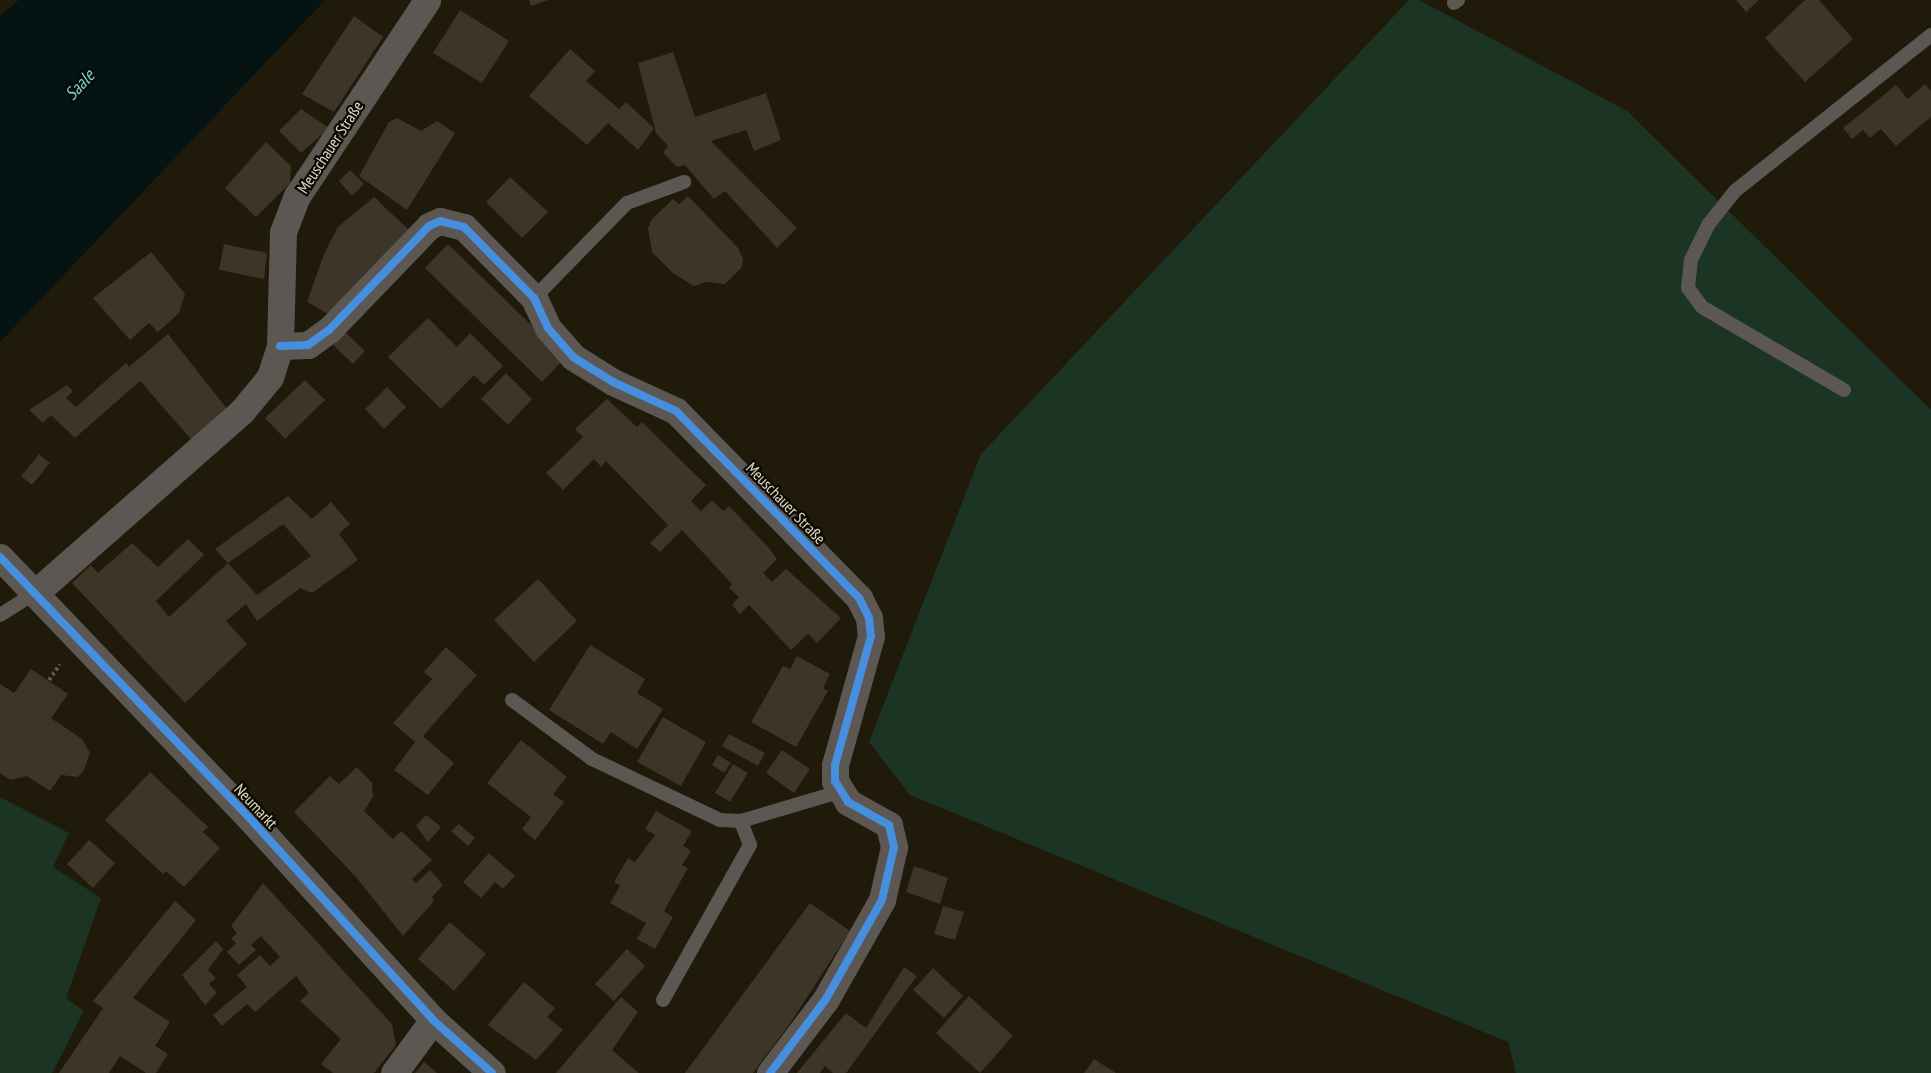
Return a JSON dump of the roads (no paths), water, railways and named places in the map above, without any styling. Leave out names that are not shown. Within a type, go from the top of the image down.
[{"type":"street","name":"Meuschauer Straße","points":[[35,593],[242,411],[270,377],[280,346],[284,231],[297,196],[427,0]]},
{"type":"street","name":"Meuschauer Straße","points":[[280,346],[308,345],[328,330],[429,226],[440,221],[464,227],[476,236],[534,298],[549,328],[573,357],[613,382],[676,411],[859,598],[869,618],[871,636],[835,765],[839,792]]},
{"type":"street","name":"Neumarkt","points":[[0,557],[254,823],[433,1020],[492,1073]]},
{"type":"street","points":[[770,1073],[826,999],[882,900],[894,847],[894,833],[882,819],[848,802],[839,792]]},
{"type":"street","points":[[394,1073],[433,1020]]},
{"type":"lane","points":[[1844,390],[1702,307],[1688,288],[1691,260],[1708,225],[1735,190],[1931,35]]},
{"type":"lane","points":[[534,298],[627,203],[684,182]]},
{"type":"lane","points":[[0,615],[35,593]]},
{"type":"lane","points":[[512,700],[592,759],[705,815],[741,821],[839,792]]},
{"type":"lane","points":[[663,1000],[750,845],[741,821]]},
{"type":"water","name":"Saale","points":[[19,0],[325,0],[0,342],[0,16]]}]
